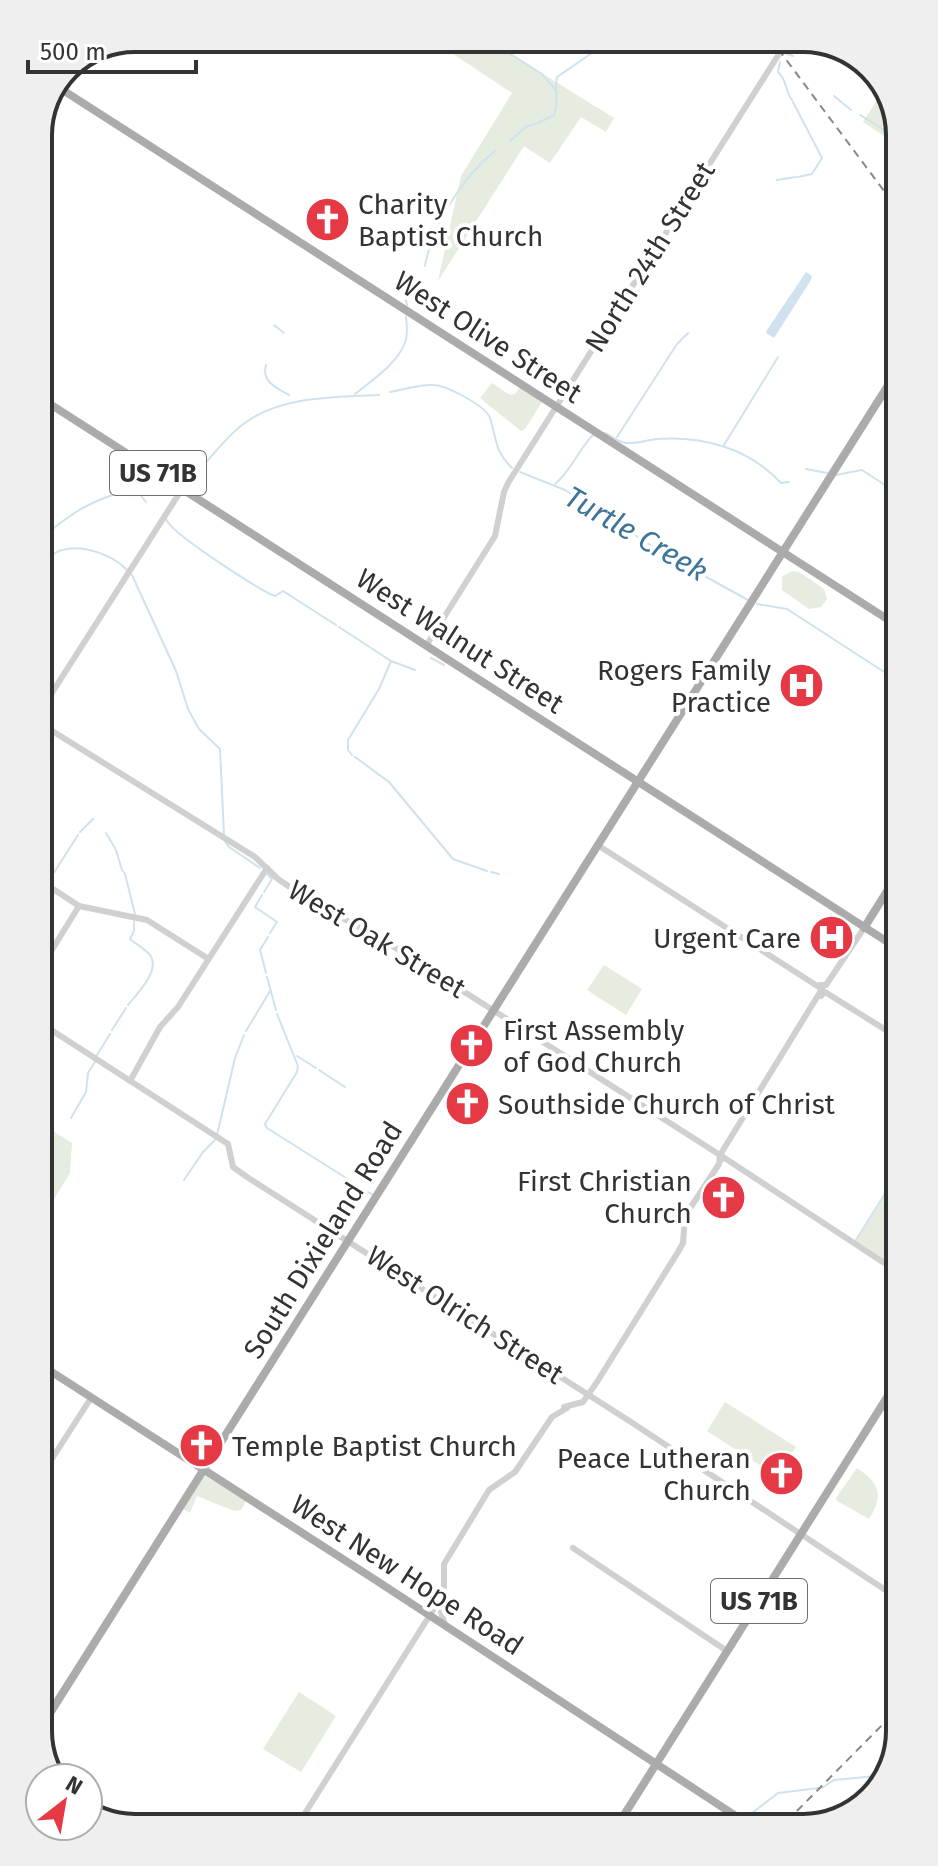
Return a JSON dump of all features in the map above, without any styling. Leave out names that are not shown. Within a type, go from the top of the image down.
[{"type":"main road","name":"West Olive Street","points":[[65,91],[886,618]]},
{"type":"main road","name":"South Dixieland Road","points":[[52,1710],[886,389]]},
{"type":"main road","name":"West Walnut Street","points":[[52,405],[886,941]]},
{"type":"main road","points":[[864,928],[886,893]]},
{"type":"main road","name":"West New Hope Road","points":[[52,1372],[733,1814]]},
{"type":"main road","name":"US 71B","points":[[625,1814],[886,1399]]},
{"type":"street","name":"North 24th Street","points":[[426,646],[495,536],[504,492],[780,52]]},
{"type":"street","points":[[52,693],[182,489]]},
{"type":"street","name":"West Oak Street","points":[[52,731],[229,841],[300,894],[355,927],[382,939],[886,1264]]},
{"type":"street","points":[[599,846],[886,1030]]},
{"type":"street","points":[[130,1081],[160,1027],[178,1007],[267,868]]},
{"type":"street","points":[[52,888],[79,906],[147,920],[207,958]]},
{"type":"street","points":[[52,950],[79,906]]},
{"type":"street","points":[[445,1625],[441,1612],[444,1564],[468,1523],[492,1486],[519,1468],[549,1416],[557,1410],[579,1405],[589,1395],[683,1243],[685,1216],[864,928]]},
{"type":"street","name":"West Olrich Street","points":[[52,1030],[228,1144],[233,1167],[886,1590]]},
{"type":"street","points":[[52,1459],[91,1398]]},
{"type":"street","points":[[573,1548],[727,1651]]},
{"type":"street","points":[[305,1814],[443,1594]]},
{"type":"shaded area","points":[[450,52],[508,52],[614,118],[606,132],[581,117],[550,163],[524,146],[438,281],[461,176],[512,93]]},
{"type":"shaded area","points":[[878,99],[886,137],[863,122]]},
{"type":"shaded area","points":[[492,383],[510,395],[520,387],[542,402],[525,429],[521,431],[480,398]]},
{"type":"shaded area","points":[[792,571],[799,572],[824,589],[827,599],[821,607],[809,609],[782,590],[782,577]]},
{"type":"shaded area","points":[[604,965],[642,989],[626,1015],[587,990]]},
{"type":"shaded area","points":[[52,1130],[72,1143],[70,1173],[52,1202]]},
{"type":"shaded area","points":[[886,1195],[886,1261],[856,1241]]},
{"type":"shaded area","points":[[725,1402],[796,1447],[786,1462],[802,1473],[794,1487],[707,1431]]},
{"type":"shaded area","points":[[857,1468],[871,1479],[877,1490],[877,1503],[869,1519],[836,1498]]},
{"type":"shaded area","points":[[205,1476],[246,1501],[241,1510],[234,1511],[197,1496],[190,1513],[183,1509]]},
{"type":"shaded area","points":[[299,1692],[336,1716],[301,1772],[263,1749]]},
{"type":"water","points":[[806,272],[812,276],[811,280],[774,338],[766,333],[767,330]]},
{"type":"waterway","points":[[507,52],[542,74],[555,89]]},
{"type":"waterway","points":[[540,122],[554,115],[557,77],[593,52]]},
{"type":"waterway","points":[[785,53],[793,56]]},
{"type":"waterway","points":[[780,62],[778,72],[792,100]]},
{"type":"waterway","points":[[834,96],[851,110]]},
{"type":"waterway","points":[[793,102],[822,158],[812,174],[798,177]]},
{"type":"waterway","points":[[860,115],[885,131]]},
{"type":"waterway","points":[[510,141],[527,126],[539,123]]},
{"type":"waterway","points":[[425,266],[434,235],[450,203],[471,174],[495,151]]},
{"type":"waterway","points":[[777,180],[796,177]]},
{"type":"waterway","points":[[407,305],[404,292],[410,283]]},
{"type":"waterway","points":[[355,394],[383,372],[401,351],[407,337],[406,317]]},
{"type":"waterway","points":[[274,325],[284,333]]},
{"type":"waterway","points":[[617,437],[677,344],[688,333]]},
{"type":"waterway","points":[[724,445],[778,357]]},
{"type":"waterway","points":[[266,365],[268,380],[289,395]]},
{"type":"waterway","name":"Turtle Creek","points":[[390,392],[433,385],[447,388],[474,402],[490,418],[499,450],[512,468]]},
{"type":"waterway","name":"Turtle Creek","points":[[183,484],[191,480],[235,431],[257,415],[308,400],[379,395]]},
{"type":"waterway","points":[[604,433],[626,443],[657,439],[708,442],[755,461],[781,483],[789,482]]},
{"type":"waterway","points":[[555,484],[593,435]]},
{"type":"waterway","points":[[806,469],[827,473]]},
{"type":"waterway","points":[[836,475],[862,470],[886,486]]},
{"type":"waterway","name":"Turtle Creek","points":[[520,472],[565,490],[661,552],[748,600]]},
{"type":"waterway","name":"Turtle Creek","points":[[52,530],[72,514],[104,498],[131,489],[138,492],[172,488]]},
{"type":"waterway","points":[[138,492],[146,502]]},
{"type":"waterway","points":[[166,519],[196,547],[247,580],[275,596],[283,591],[336,625]]},
{"type":"waterway","points":[[52,555],[79,548],[106,555],[127,570]]},
{"type":"waterway","points":[[132,575],[176,671],[188,709],[199,729],[220,749],[224,835]]},
{"type":"waterway","name":"Turtle Creek","points":[[757,604],[787,609],[886,673]]},
{"type":"waterway","points":[[339,627],[391,661],[379,689],[348,740],[348,750],[352,755]]},
{"type":"waterway","points":[[431,658],[444,665]]},
{"type":"waterway","points":[[391,661],[415,670]]},
{"type":"waterway","points":[[355,757],[389,782],[453,859],[487,871]]},
{"type":"waterway","points":[[80,832],[93,819]]},
{"type":"waterway","points":[[106,833],[125,874],[135,914]]},
{"type":"waterway","points":[[52,876],[78,835]]},
{"type":"waterway","points":[[224,840],[229,847],[260,868]]},
{"type":"waterway","points":[[491,872],[499,874]]},
{"type":"waterway","points":[[264,892],[272,879],[267,874]]},
{"type":"waterway","points":[[262,895],[255,907],[277,922],[270,933]]},
{"type":"waterway","points":[[128,1005],[150,975],[153,961],[130,939],[134,921]]},
{"type":"waterway","points":[[266,973],[260,950],[268,937]]},
{"type":"waterway","points":[[267,977],[276,1010]]},
{"type":"waterway","points":[[246,1031],[270,991]]},
{"type":"waterway","points":[[112,1030],[126,1008]]},
{"type":"waterway","points":[[277,1014],[298,1066],[265,1124],[267,1128],[373,1195]]},
{"type":"waterway","points":[[97,1055],[110,1034]]},
{"type":"waterway","points":[[217,1135],[235,1058],[244,1035]]},
{"type":"waterway","points":[[297,1056],[316,1068]]},
{"type":"waterway","points":[[71,1118],[86,1092],[88,1073],[95,1062]]},
{"type":"waterway","points":[[319,1070],[345,1087]]},
{"type":"waterway","points":[[184,1180],[215,1140]]},
{"type":"waterway","points":[[856,1240],[886,1192]]},
{"type":"waterway","points":[[822,1788],[834,1780],[872,1776]]},
{"type":"waterway","points":[[751,1814],[778,1793],[819,1788]]},
{"type":"railway","points":[[780,52],[886,194]]},
{"type":"railway","points":[[794,1814],[886,1721]]},
{"type":"place","name":"Charity Baptist Church","points":[[327,220]]},
{"type":"place","name":"Rogers Family Practice","points":[[802,686]]},
{"type":"place","name":"Urgent Care","points":[[832,938]]},
{"type":"place","name":"First Assembly of God Church","points":[[472,1046]]},
{"type":"place","name":"Southside Church of Christ","points":[[467,1104]]},
{"type":"place","name":"First Christian Church","points":[[723,1197]]},
{"type":"place","name":"Temple Baptist Church","points":[[201,1446]]},
{"type":"place","name":"Peace Lutheran Church","points":[[782,1474]]}]
